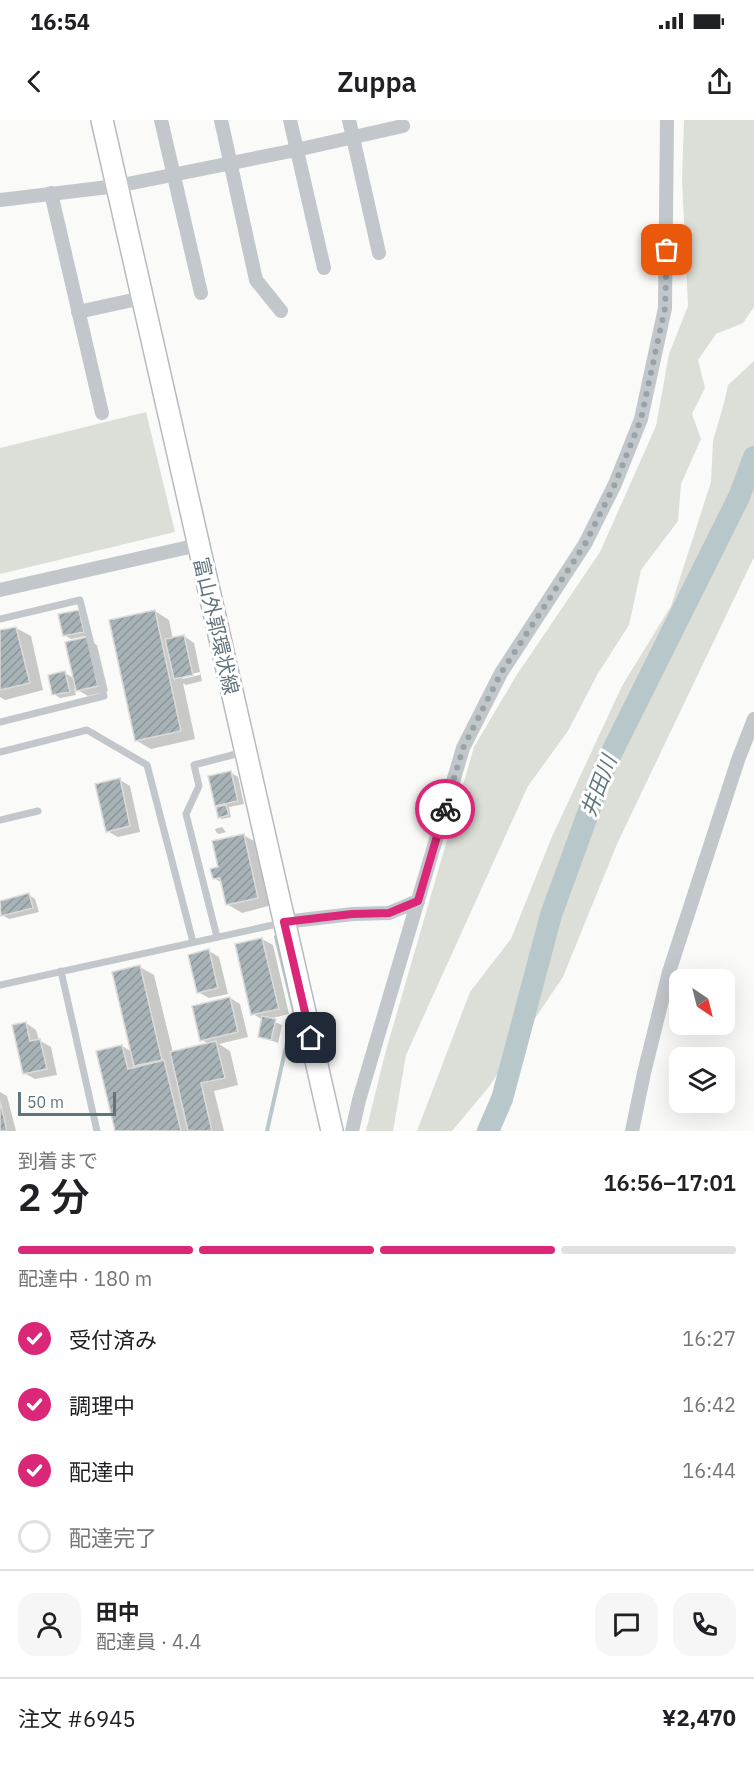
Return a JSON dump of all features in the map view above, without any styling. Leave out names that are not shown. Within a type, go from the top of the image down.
[{"type":"main road","name":"富山外郭環状線","points":[[102,120],[332,1131]]},
{"type":"street","points":[[161,120],[201,293]]},
{"type":"street","points":[[221,120],[256,280],[281,311]]},
{"type":"street","points":[[290,120],[324,268]]},
{"type":"street","points":[[349,120],[379,253]]},
{"type":"street","points":[[352,1131],[359,1100],[463,748],[501,673],[585,544],[615,484],[641,419],[665,308],[667,120]]},
{"type":"street","points":[[0,200],[117,186],[403,126]]},
{"type":"street","points":[[51,194],[102,413]]},
{"type":"street","points":[[78,312],[142,298]]},
{"type":"street","points":[[0,590],[198,545]]},
{"type":"street","points":[[632,1131],[669,972],[738,760],[754,719]]},
{"type":"street","points":[[284,922],[352,914],[389,913],[418,901]]},
{"type":"lane","points":[[0,619],[80,600],[104,696],[0,722]]},
{"type":"lane","points":[[0,751],[87,730],[147,765],[193,942]]},
{"type":"lane","points":[[217,937],[186,814],[199,786],[194,765],[245,752]]},
{"type":"lane","points":[[0,820],[38,811]]},
{"type":"lane","points":[[0,985],[284,922]]},
{"type":"lane","points":[[61,971],[97,1131]]},
{"type":"shaded area","points":[[684,120],[754,120],[754,307],[743,323],[716,334],[698,360],[705,388],[692,414],[701,439],[681,484],[678,521],[641,570],[629,625],[597,675],[568,731],[528,786],[406,1055],[393,1131],[366,1131],[385,1054],[474,747],[516,676],[600,552],[656,426],[669,354],[688,306],[682,180]]},
{"type":"shaded area","points":[[754,361],[754,557],[617,844],[563,977],[488,1088],[452,1131],[417,1131],[470,992],[511,939],[551,839],[622,686],[671,606],[711,482],[713,441],[728,385]]},
{"type":"shaded area","points":[[146,412],[175,532],[0,574],[0,448]]},
{"type":"building","points":[[79,610],[84,632],[63,636],[58,614]]},
{"type":"building","points":[[155,610],[181,731],[135,741],[109,620]]},
{"type":"building","points":[[16,627],[30,683],[0,690],[0,630]]},
{"type":"building","points":[[184,635],[193,675],[174,679],[165,639]]},
{"type":"building","points":[[87,637],[98,686],[76,691],[65,642]]},
{"type":"building","points":[[65,671],[70,692],[52,695],[48,675]]},
{"type":"building","points":[[231,771],[238,801],[215,806],[208,776]]},
{"type":"building","points":[[120,778],[130,826],[106,832],[95,784]]},
{"type":"building","points":[[226,805],[229,815],[218,818],[216,807]]},
{"type":"building","points":[[244,834],[258,898],[226,905],[220,878],[213,879],[210,869],[218,867],[212,841]]},
{"type":"building","points":[[29,893],[33,908],[1,916],[0,901]]},
{"type":"building","points":[[262,938],[279,1009],[251,1015],[235,944]]},
{"type":"building","points":[[209,949],[218,988],[197,993],[188,955]]},
{"type":"building","points":[[140,965],[162,1060],[134,1066],[112,972]]},
{"type":"building","points":[[230,997],[238,1032],[200,1041],[192,1006]]},
{"type":"building","points":[[262,1016],[276,1019],[271,1040],[258,1037]]},
{"type":"building","points":[[26,1022],[30,1041],[40,1039],[47,1069],[23,1074],[12,1025]]},
{"type":"building","points":[[216,1041],[225,1078],[201,1083],[212,1131],[188,1131],[170,1052]]},
{"type":"building","points":[[122,1045],[128,1069],[164,1060],[181,1131],[115,1131],[96,1051]]},
{"type":"building","points":[[0,1101],[7,1131],[0,1131]]},
{"type":"waterway","name":"井田川","points":[[488,1131],[502,1099],[551,915],[606,764],[739,497],[754,457]]},
{"type":"waterway","points":[[267,1131],[294,1011],[276,937]]},
{"type":"way so far","points":[[445,809],[463,748],[501,673],[585,544],[615,484],[641,419],[665,308],[667,250]]},
{"type":"route","points":[[311,1038],[284,922],[352,914],[389,913],[418,901],[445,809]]}]
